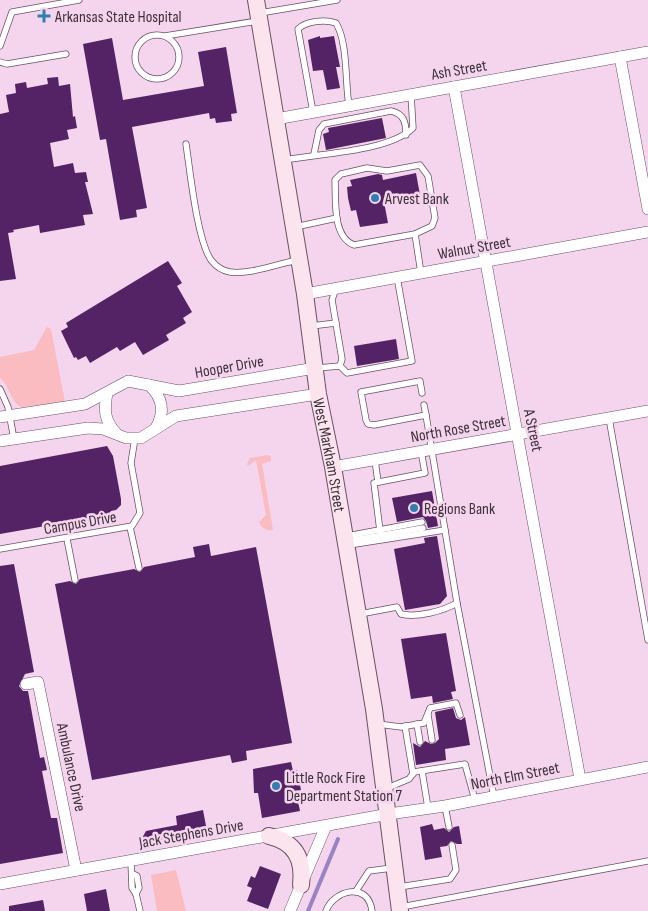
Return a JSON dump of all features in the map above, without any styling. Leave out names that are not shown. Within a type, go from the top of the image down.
[{"type":"main road","name":"West Markham Street","points":[[258,11],[305,294],[318,394],[333,467],[376,724],[389,814],[399,909]]},
{"type":"main road","points":[[269,836],[285,841],[296,852],[301,867],[301,885]]},
{"type":"street","name":"Ash Street","points":[[276,119],[648,52]]},
{"type":"street","points":[[620,57],[648,209]]},
{"type":"street","name":"A Street","points":[[454,87],[519,433],[580,779]]},
{"type":"street","name":"Walnut Street","points":[[305,294],[648,232]]},
{"type":"street","name":"Hooper Drive","points":[[5,416],[85,404],[128,381],[179,391],[315,368]]},
{"type":"street","points":[[149,385],[156,392],[161,402],[162,412],[156,428]]},
{"type":"street","points":[[107,393],[105,414],[109,426],[116,433]]},
{"type":"street","points":[[0,441],[88,428],[116,433],[126,438],[135,438],[150,433],[176,416],[318,394]]},
{"type":"street","name":"North Rose Street","points":[[333,467],[648,411]]},
{"type":"street","name":"Ambulance Drive","points":[[26,684],[38,682],[76,870]]},
{"type":"street","name":"North Elm Street","points":[[389,814],[445,806],[648,767]]},
{"type":"street","name":"Jack Stephens Drive","points":[[0,884],[389,814]]},
{"type":"street","points":[[290,911],[326,826]]},
{"type":"lane","points":[[0,46],[12,12],[79,0]]},
{"type":"lane","points":[[295,0],[296,7]]},
{"type":"lane","points":[[165,36],[176,46],[178,62],[171,74],[164,78],[149,78],[138,68],[135,55],[136,48],[140,42],[152,35],[165,36],[258,11],[337,0]]},
{"type":"lane","points":[[313,112],[298,29],[302,25],[322,21],[336,22],[340,29],[347,67],[345,80],[349,106]]},
{"type":"lane","points":[[0,62],[7,64],[66,54]]},
{"type":"lane","points":[[283,161],[314,154],[328,155],[399,139],[414,128],[411,94]]},
{"type":"lane","points":[[314,154],[319,130],[324,124],[391,111],[401,114],[404,119],[406,135]]},
{"type":"lane","points":[[186,144],[198,218],[208,254],[213,262],[224,270],[239,272],[299,260]]},
{"type":"lane","points":[[420,165],[428,176],[435,218],[432,226],[415,234],[354,245],[346,243],[341,236],[338,218],[335,180],[341,174],[367,168],[387,171],[420,165]]},
{"type":"lane","points":[[294,227],[338,218]]},
{"type":"lane","points":[[415,234],[421,273]]},
{"type":"lane","points":[[340,366],[346,373],[412,361],[397,277]]},
{"type":"lane","points":[[336,288],[332,300],[342,358],[340,366]]},
{"type":"lane","points":[[309,326],[336,323]]},
{"type":"lane","points":[[315,368],[340,366]]},
{"type":"lane","points":[[422,393],[420,381],[361,392],[368,424],[374,425],[426,415]]},
{"type":"lane","points":[[0,389],[6,399],[5,416],[14,439]]},
{"type":"lane","points":[[380,534],[374,483],[424,473],[427,450],[424,405]]},
{"type":"lane","points":[[608,417],[648,640]]},
{"type":"lane","name":"Campus Drive","points":[[0,549],[66,539],[130,527],[136,524],[140,513],[131,463],[135,438]]},
{"type":"lane","points":[[427,450],[494,797]]},
{"type":"lane","points":[[375,459],[378,482]]},
{"type":"lane","points":[[380,534],[441,524]]},
{"type":"lane","points":[[346,541],[422,525]]},
{"type":"lane","points":[[130,527],[139,568]]},
{"type":"lane","points":[[66,539],[75,580]]},
{"type":"lane","points":[[358,614],[397,607],[401,614],[408,616],[440,610],[457,603]]},
{"type":"lane","points":[[376,724],[405,726],[424,723],[430,708],[456,703],[460,715]]},
{"type":"lane","points":[[428,714],[432,740]]},
{"type":"lane","points":[[417,724],[420,742]]},
{"type":"lane","points":[[405,726],[413,774]]},
{"type":"lane","points":[[435,762],[436,768]]},
{"type":"lane","points":[[423,764],[428,808]]},
{"type":"lane","points":[[385,789],[409,779],[413,774],[464,764],[475,800]]},
{"type":"lane","points":[[445,806],[449,827]]},
{"type":"lane","points":[[396,888],[450,879],[456,870],[452,845]]},
{"type":"lane","points":[[131,861],[133,874],[137,876],[140,888],[136,894],[140,911]]},
{"type":"lane","points":[[399,909],[648,861]]},
{"type":"lane","points":[[356,891],[369,871],[394,868]]},
{"type":"lane","points":[[326,911],[328,902],[356,891],[364,893],[369,898],[372,911]]},
{"type":"shaded area","points":[[47,327],[51,329],[65,402],[21,407],[14,401],[0,378],[0,357],[34,350]]},
{"type":"shaded area","points":[[268,455],[271,457],[271,461],[262,464],[273,530],[264,529],[259,522],[266,515],[256,460],[248,466],[247,464],[250,458]]},
{"type":"shaded area","points":[[176,870],[186,911],[157,911],[151,875]]},
{"type":"building","points":[[320,36],[320,38],[334,36],[340,67],[336,67],[340,88],[327,90],[323,70],[313,71],[308,40]]},
{"type":"building","points":[[112,38],[123,100],[204,86],[198,52],[226,47],[237,113],[231,114],[232,121],[216,123],[215,118],[210,119],[209,113],[132,127],[147,208],[136,210],[137,217],[120,220],[106,139],[100,140],[83,44]]},
{"type":"building","points":[[58,77],[59,86],[70,84],[73,117],[75,116],[77,128],[67,130],[69,139],[50,143],[54,167],[73,163],[75,173],[86,172],[88,182],[85,182],[93,214],[83,215],[85,225],[40,233],[39,225],[13,230],[14,232],[8,233],[16,279],[0,281],[0,114],[9,112],[6,95],[16,93],[15,84],[26,82],[27,88],[48,84],[47,78]]},
{"type":"building","points":[[382,118],[386,138],[326,150],[323,134],[329,132],[328,128]]},
{"type":"building","name":"Arvest Bank","points":[[416,173],[420,195],[384,202],[388,223],[360,227],[356,210],[351,211],[348,198],[347,187],[352,186],[350,180],[378,174],[382,175],[383,180]]},
{"type":"building","points":[[168,261],[182,283],[177,286],[192,312],[183,318],[186,323],[166,335],[169,340],[143,355],[135,342],[120,351],[117,347],[90,363],[86,356],[78,360],[76,357],[74,358],[61,331],[68,327],[66,323]]},
{"type":"building","points":[[396,339],[399,359],[357,366],[354,346]]},
{"type":"building","points":[[107,446],[113,456],[121,499],[121,505],[116,510],[111,511],[108,515],[0,534],[0,466]]},
{"type":"building","name":"Regions Bank","points":[[432,491],[438,526],[428,528],[423,517],[397,522],[392,498]]},
{"type":"building","points":[[437,536],[447,596],[440,604],[405,610],[394,549],[425,543],[424,538]]},
{"type":"building","points":[[209,544],[211,556],[256,547],[292,743],[246,751],[247,760],[232,763],[230,755],[92,780],[55,584],[70,581],[76,584],[80,579],[134,569],[140,572],[144,567],[195,557],[193,547]]},
{"type":"building","points":[[14,564],[34,672],[25,674],[19,686],[23,691],[28,691],[40,758],[44,757],[47,770],[42,771],[51,818],[57,818],[63,853],[0,864],[0,566]]},
{"type":"building","points":[[446,633],[456,691],[451,692],[453,699],[433,703],[432,696],[411,699],[401,639]]},
{"type":"building","points":[[453,708],[456,718],[461,720],[465,717],[470,745],[445,749],[446,760],[416,765],[413,743],[420,747],[425,741],[431,744],[435,743],[439,739],[435,712]]},
{"type":"building","name":"Little Rock Fire Department Station 7","points":[[291,762],[293,771],[297,770],[301,790],[296,791],[300,811],[262,818],[258,793],[254,793],[253,769]]},
{"type":"building","points":[[203,810],[206,826],[201,827],[202,831],[139,844],[146,831],[177,825],[176,816]]},
{"type":"building","points":[[432,824],[434,830],[444,828],[449,832],[454,827],[459,826],[462,844],[451,841],[447,846],[440,847],[442,857],[425,860],[420,827]]},
{"type":"building","points":[[260,866],[281,874],[268,909],[247,901],[252,888],[247,886],[251,876],[255,878]]},
{"type":"building","points":[[106,889],[110,911],[87,911],[84,894]]},
{"type":"building","points":[[43,900],[45,911],[9,911],[9,906]]},
{"type":"waterway","points":[[308,911],[338,839]]},
{"type":"place","name":"Arkansas State Hospital","points":[[44,16]]},
{"type":"place","name":"Arvest Bank","points":[[375,198]]},
{"type":"place","name":"Regions Bank","points":[[414,508]]},
{"type":"place","name":"Little Rock Fire Department Station 7","points":[[276,786]]}]
